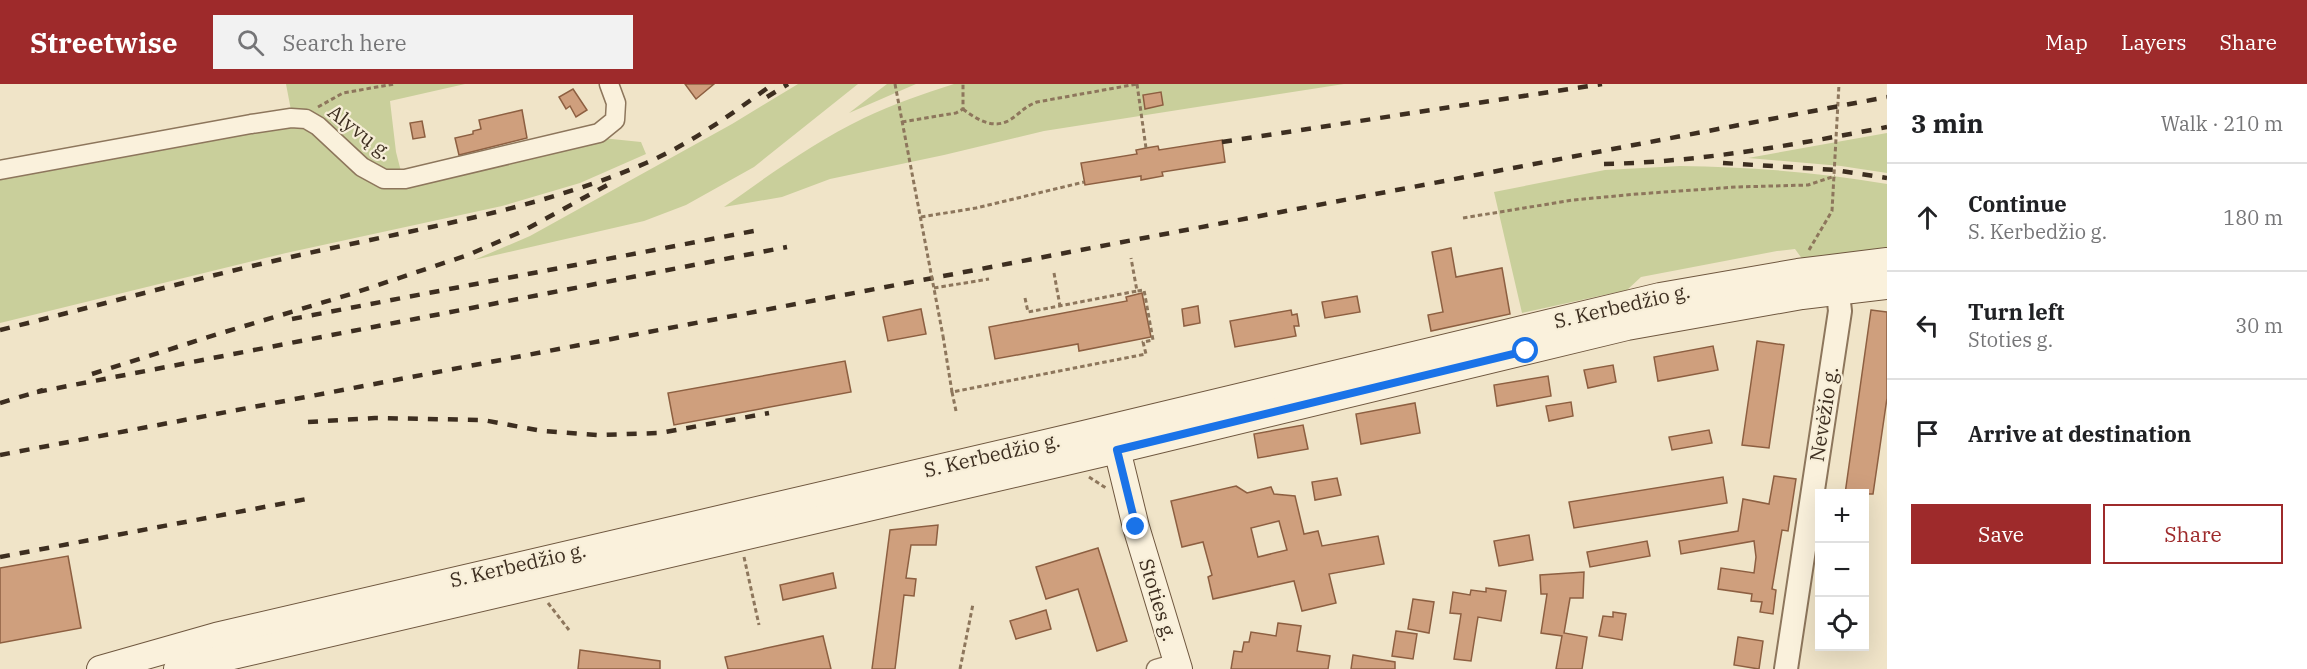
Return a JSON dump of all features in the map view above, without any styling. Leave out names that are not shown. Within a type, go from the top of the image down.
[{"type":"main road","name":"S. Kerbedžio g.","points":[[1836,279],[1887,261]]},
{"type":"main road","name":"S. Kerbedžio g.","points":[[177,669],[471,589],[1114,439],[1649,299],[1714,285],[1836,279],[1887,286]]},
{"type":"main road","name":"Stoties g.","points":[[1114,439],[1171,667]]},
{"type":"main road","name":"S. Kerbedžio g.","points":[[100,669],[216,636],[471,589]]},
{"type":"street","name":"Alyvų g.","points":[[0,170],[291,118],[306,119],[318,126],[362,167],[384,179],[405,179],[599,133],[615,120],[616,103],[609,84]]},
{"type":"street","name":"Nevėžio g.","points":[[1786,669],[1840,311],[1836,279]]},
{"type":"path","points":[[306,119],[318,108],[343,93],[394,84]]},
{"type":"path","points":[[895,84],[956,411]]},
{"type":"path","points":[[963,84],[963,109]]},
{"type":"path","points":[[963,109],[974,118],[988,123],[998,123],[1009,121],[1025,106],[1037,102],[1137,84],[1146,148]]},
{"type":"path","points":[[1809,250],[1832,211],[1839,84]]},
{"type":"path","points":[[902,122],[956,113],[963,109]]},
{"type":"path","points":[[1463,218],[1573,201],[1637,194],[1707,188],[1808,185],[1835,176]]},
{"type":"path","points":[[921,217],[1084,182]]},
{"type":"path","points":[[1131,258],[1137,291]]},
{"type":"path","points":[[1054,273],[1060,306]]},
{"type":"path","points":[[934,288],[989,279]]},
{"type":"path","points":[[952,392],[1146,354],[1143,342],[1153,340],[1144,290],[1028,312],[1025,298]]},
{"type":"path","points":[[744,556],[759,625]]},
{"type":"path","points":[[548,603],[569,630]]},
{"type":"path","points":[[960,669],[974,604]]},
{"type":"green space","points":[[286,84],[465,84],[390,101],[396,152],[405,187],[602,138],[641,142],[646,154],[580,183],[502,206],[286,253],[0,323],[0,180],[294,126]]},
{"type":"green space","points":[[798,84],[858,84],[754,167],[686,205],[644,221],[474,260],[530,236],[732,124]]},
{"type":"green space","points":[[887,84],[916,84],[849,113]]},
{"type":"green space","points":[[954,84],[1344,84],[1044,131],[830,179],[782,197],[724,207],[845,127],[897,104]]},
{"type":"green space","points":[[1887,133],[1887,173],[1841,166],[1748,158]]},
{"type":"green space","points":[[1680,166],[1784,171],[1887,184],[1887,247],[1803,260],[1795,249],[1777,251],[1641,277],[1627,290],[1522,313],[1494,192],[1605,170]]},
{"type":"building","points":[[685,84],[714,84],[696,99]]},
{"type":"building","points":[[573,89],[587,110],[576,117],[570,106],[566,109],[559,97]]},
{"type":"building","points":[[1161,92],[1163,105],[1145,109],[1143,95]]},
{"type":"building","points":[[522,110],[527,138],[459,155],[455,138],[473,134],[473,131],[481,129],[479,120]]},
{"type":"building","points":[[422,121],[425,137],[413,139],[410,123]]},
{"type":"building","points":[[1222,140],[1225,162],[1162,172],[1163,176],[1141,180],[1141,176],[1085,185],[1081,163],[1137,154],[1136,150],[1158,146],[1159,150]]},
{"type":"building","points":[[1451,248],[1456,277],[1502,268],[1510,314],[1431,331],[1428,315],[1443,312],[1432,252]]},
{"type":"building","points":[[1142,293],[1151,337],[1079,351],[1078,344],[995,359],[989,327],[1127,301],[1126,297]]},
{"type":"building","points":[[1357,296],[1360,312],[1325,318],[1322,302]]},
{"type":"building","points":[[1198,306],[1200,323],[1184,326],[1182,309]]},
{"type":"building","points":[[921,309],[926,334],[888,341],[883,317]]},
{"type":"building","points":[[1291,310],[1292,315],[1297,314],[1299,326],[1294,326],[1296,336],[1235,347],[1230,321]]},
{"type":"building","points":[[1871,310],[1887,312],[1887,398],[1873,494],[1869,494],[1869,489],[1846,489]]},
{"type":"building","points":[[1757,341],[1784,345],[1769,448],[1742,445]]},
{"type":"building","points":[[1713,346],[1718,370],[1658,381],[1654,357]]},
{"type":"building","points":[[845,361],[851,392],[674,425],[668,393]]},
{"type":"building","points":[[1613,365],[1616,382],[1588,388],[1584,370]]},
{"type":"building","points":[[1548,376],[1551,396],[1497,406],[1494,385]]},
{"type":"building","points":[[1571,402],[1573,416],[1549,421],[1546,406]]},
{"type":"building","points":[[1415,403],[1420,433],[1361,444],[1356,414]]},
{"type":"building","points":[[1303,425],[1308,449],[1258,458],[1254,434]]},
{"type":"building","points":[[1709,430],[1712,443],[1672,450],[1669,437]]},
{"type":"building","points":[[1774,476],[1796,479],[1788,531],[1782,530],[1772,589],[1776,590],[1773,614],[1760,612],[1762,602],[1751,601],[1752,594],[1718,589],[1721,568],[1754,573],[1756,557],[1754,541],[1681,554],[1679,541],[1738,531],[1743,499],[1769,504]]},
{"type":"building","points":[[1723,477],[1727,503],[1574,528],[1569,502]]},
{"type":"building","points":[[1337,478],[1341,495],[1315,500],[1312,482]]},
{"type":"building","points":[[1236,486],[1247,493],[1271,487],[1274,494],[1295,496],[1304,534],[1318,531],[1322,546],[1378,536],[1384,564],[1329,574],[1336,603],[1302,611],[1294,581],[1213,599],[1208,577],[1212,575],[1203,542],[1182,547],[1171,501]],"holes":[[[1279,521],[1287,550],[1258,557],[1251,528]]]},
{"type":"building","points":[[938,525],[936,545],[911,545],[906,578],[916,579],[914,596],[904,595],[895,669],[872,669],[890,530]]},
{"type":"building","points":[[1529,535],[1533,560],[1499,566],[1494,541]]},
{"type":"building","points":[[1647,541],[1650,556],[1590,567],[1587,552]]},
{"type":"building","points":[[1098,548],[1127,641],[1097,651],[1078,589],[1046,599],[1036,567]]},
{"type":"building","points":[[68,556],[81,628],[0,643],[0,568]]},
{"type":"building","points":[[1584,572],[1583,598],[1570,598],[1564,633],[1587,637],[1582,669],[1556,669],[1562,636],[1541,633],[1547,594],[1541,594],[1540,575]]},
{"type":"building","points":[[833,573],[836,588],[783,600],[780,585]]},
{"type":"building","points":[[1486,588],[1506,591],[1501,621],[1478,617],[1471,661],[1454,659],[1461,614],[1450,613],[1453,592],[1470,595],[1471,590],[1486,592]]},
{"type":"building","points":[[1413,599],[1434,602],[1429,633],[1408,629]]},
{"type":"building","points":[[1046,610],[1051,629],[1016,639],[1010,621]]},
{"type":"building","points":[[1613,612],[1626,614],[1622,640],[1599,636],[1603,616],[1613,617]]},
{"type":"building","points":[[1278,623],[1301,626],[1297,651],[1330,656],[1328,669],[1231,669],[1234,651],[1242,652],[1244,642],[1249,642],[1251,632],[1276,636]]},
{"type":"building","points":[[1396,631],[1417,634],[1413,659],[1392,656]]},
{"type":"building","points":[[823,636],[831,669],[728,669],[725,657]]},
{"type":"building","points":[[1738,637],[1763,641],[1759,669],[1734,665]]},
{"type":"building","points":[[580,650],[660,661],[660,669],[578,669]]},
{"type":"building","points":[[1353,655],[1395,662],[1395,669],[1351,669]]},
{"type":"railway","points":[[0,330],[254,265],[470,218],[559,195],[663,155],[712,127],[773,84]]},
{"type":"railway","points":[[767,97],[788,84]]},
{"type":"railway","points":[[1222,142],[1602,84]]},
{"type":"railway","points":[[0,455],[1887,97]]},
{"type":"railway","points":[[1604,164],[1711,156],[1887,127]]},
{"type":"railway","points":[[1723,163],[1835,170],[1887,178]]},
{"type":"railway","points":[[92,374],[351,294],[468,255],[523,231],[611,183]]},
{"type":"railway","points":[[292,319],[759,230]]},
{"type":"railway","points":[[37,392],[787,247]]},
{"type":"railway","points":[[0,403],[43,390]]},
{"type":"railway","points":[[308,422],[375,418],[483,420],[542,431],[598,435],[660,433],[769,413]]},
{"type":"railway","points":[[0,557],[312,498]]},
{"type":"route","points":[[1136,527],[1117,450],[1526,351]]}]
